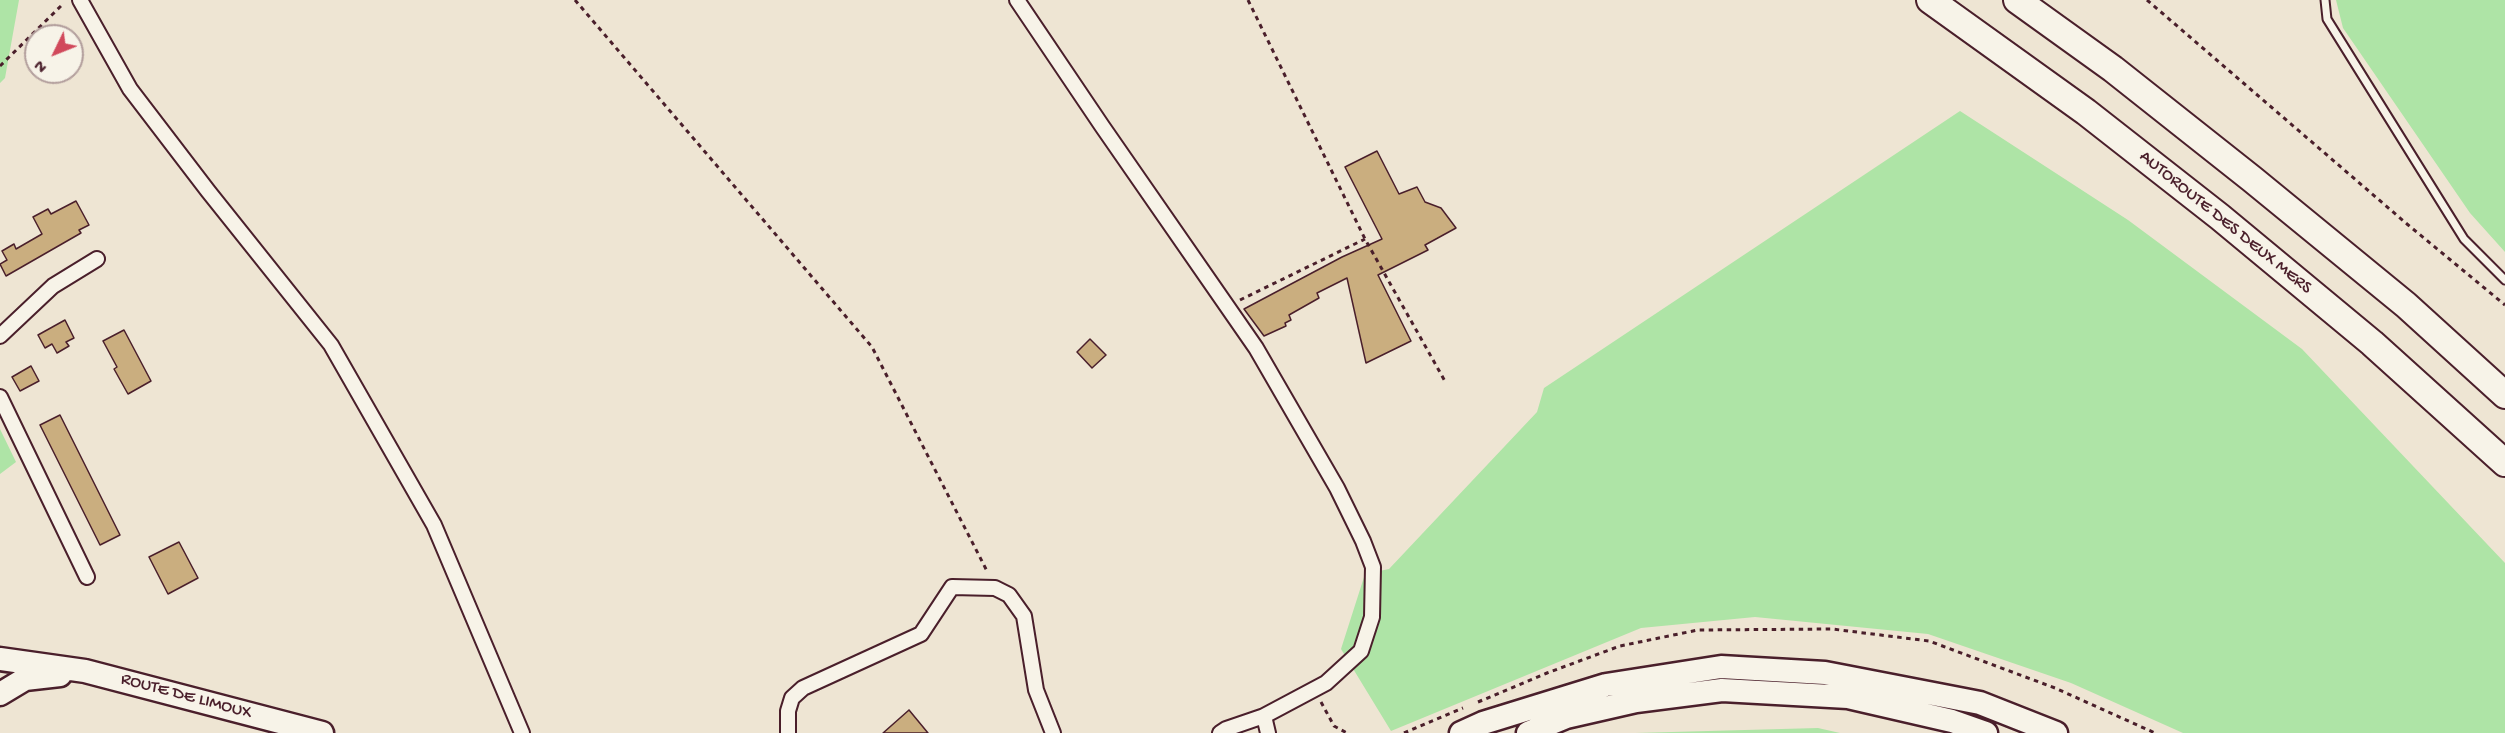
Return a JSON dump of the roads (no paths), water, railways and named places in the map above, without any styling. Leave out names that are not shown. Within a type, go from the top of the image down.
[{"type":"highway","name":"AUTOROUTE DES DEUX MERS","points":[[1930,0],[2086,112],[2220,217],[2372,342],[2505,463]]},
{"type":"highway","points":[[2017,0],[2113,69],[2261,186],[2406,305],[2505,396]]},
{"type":"main road","name":"ROUTE DE LIMOUX","points":[[0,659],[85,671],[322,733]]},
{"type":"main road","points":[[1461,733],[1483,723],[1606,684],[1721,667],[1825,673],[1969,701],[2056,733]]},
{"type":"main road","points":[[0,694],[25,679],[85,671]]},
{"type":"main road","points":[[1528,733],[1566,717],[1625,704],[1722,690],[1848,697],[1952,721],[1986,733]]},
{"type":"street","points":[[80,0],[130,89],[208,191],[332,345],[434,525],[522,733]]},
{"type":"street","points":[[1017,0],[1256,348],[1337,488],[1373,567],[1372,617],[1361,651],[1326,683],[1314,690],[1264,716],[1220,733]]},
{"type":"street","points":[[0,336],[53,286],[97,259]]},
{"type":"street","points":[[0,397],[87,577]]},
{"type":"street","points":[[788,733],[788,711],[792,698],[803,688],[921,634],[952,587],[995,588],[1009,595],[1024,616],[1036,690],[1053,733]]},
{"type":"street","points":[[1264,716],[1269,733]]},
{"type":"lane","points":[[2325,0],[2327,19],[2464,239],[2505,280]]}]
